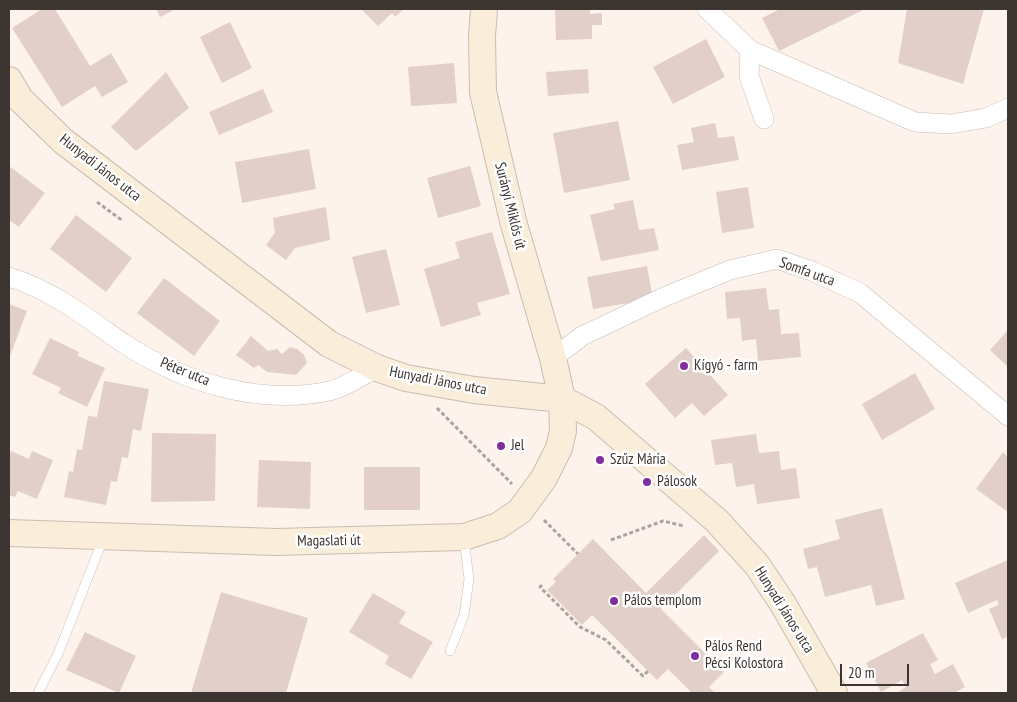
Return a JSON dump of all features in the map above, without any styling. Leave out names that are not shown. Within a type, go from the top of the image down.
[{"type":"street","name":"Surányi Miklós út","points":[[484,9],[482,36],[483,92],[513,221],[553,358],[562,399]]},
{"type":"street","points":[[707,9],[750,50],[915,122],[951,124],[986,118],[1008,108]]},
{"type":"street","points":[[750,50],[749,76],[764,119]]},
{"type":"street","name":"Hunyadi János utca","points":[[9,80],[20,99],[63,140],[329,344],[377,368],[406,378],[474,390],[562,399],[596,417],[717,521],[756,565],[783,604],[834,693]]},
{"type":"street","name":"Somfa utca","points":[[553,358],[582,336],[664,297],[730,270],[777,259],[812,271],[860,293],[1008,416]]},
{"type":"street","name":"Péter utca","points":[[9,277],[34,284],[126,344],[171,369],[207,382],[244,392],[280,396],[331,391],[377,368]]},
{"type":"street","name":"Magaslati út","points":[[9,533],[276,542],[464,537],[498,526],[520,511],[544,478],[558,450],[563,431],[562,399]]},
{"type":"lane","points":[[38,693],[58,654],[104,536]]},
{"type":"lane","points":[[450,651],[464,614],[469,580],[464,537]]},
{"type":"path","points":[[436,408],[518,491]]},
{"type":"path","points":[[538,515],[578,554]]},
{"type":"path","points":[[611,540],[663,521],[692,528]]},
{"type":"path","points":[[542,585],[540,587],[580,627],[606,640],[643,676],[648,671]]},
{"type":"building","points":[[42,9],[55,9],[90,66],[111,53],[128,82],[102,97],[95,86],[62,107],[12,28]]},
{"type":"building","points":[[156,9],[176,9],[160,17]]},
{"type":"building","points":[[361,9],[404,9],[395,17],[392,13],[378,26]]},
{"type":"building","points":[[555,9],[590,9],[590,14],[602,13],[602,25],[592,25],[592,39],[556,40]]},
{"type":"building","points":[[780,9],[865,9],[779,51],[762,18]]},
{"type":"building","points":[[907,9],[984,9],[963,84],[898,63]]},
{"type":"building","points":[[230,22],[252,68],[222,83],[200,37]]},
{"type":"building","points":[[706,39],[725,77],[673,104],[653,67]]},
{"type":"building","points":[[454,63],[457,103],[411,106],[408,67]]},
{"type":"building","points":[[588,69],[589,93],[548,96],[546,72]]},
{"type":"building","points":[[166,72],[189,108],[136,151],[111,127]]},
{"type":"building","points":[[263,89],[273,112],[219,135],[209,112]]},
{"type":"building","points":[[618,121],[630,180],[564,193],[553,133]]},
{"type":"building","points":[[715,123],[718,138],[734,136],[739,160],[682,170],[677,145],[694,142],[691,128]]},
{"type":"building","points":[[309,149],[316,189],[242,203],[235,162]]},
{"type":"building","points":[[9,166],[45,193],[19,227],[9,220]]},
{"type":"building","points":[[470,166],[481,206],[438,218],[427,178]]},
{"type":"building","points":[[748,187],[754,228],[722,233],[716,192]]},
{"type":"building","points":[[633,200],[639,230],[654,228],[659,250],[601,261],[590,215],[615,209],[613,204]]},
{"type":"building","points":[[326,207],[330,240],[295,248],[286,260],[266,245],[275,233],[273,218]]},
{"type":"building","points":[[76,215],[132,258],[106,292],[50,249]]},
{"type":"building","points":[[492,232],[510,294],[477,303],[481,315],[441,327],[424,269],[460,258],[455,242]]},
{"type":"building","points":[[386,249],[400,305],[366,313],[352,257]]},
{"type":"building","points":[[647,266],[653,299],[593,309],[587,277]]},
{"type":"building","points":[[164,278],[220,321],[194,356],[137,313]]},
{"type":"building","points":[[766,288],[769,310],[779,309],[781,334],[799,333],[801,357],[758,361],[756,339],[742,341],[740,318],[727,319],[725,292]]},
{"type":"building","points":[[9,304],[27,311],[10,356],[9,355]]},
{"type":"building","points":[[1008,330],[1008,367],[990,350]]},
{"type":"building","points":[[251,336],[268,351],[277,349],[282,354],[290,347],[297,349],[304,355],[307,363],[296,375],[267,372],[258,365],[254,368],[236,355]]},
{"type":"building","points":[[50,338],[79,352],[78,356],[105,368],[87,407],[58,393],[61,388],[32,374]]},
{"type":"building","name":"Kígyó - farm","points":[[686,348],[728,395],[704,416],[692,403],[675,418],[645,384]]},
{"type":"building","points":[[915,373],[935,409],[882,440],[862,404]]},
{"type":"building","points":[[104,381],[149,389],[141,431],[133,429],[128,458],[122,457],[117,482],[111,481],[106,505],[64,497],[69,471],[73,472],[77,449],[82,450],[88,416],[97,417]]},
{"type":"building","points":[[152,433],[216,434],[215,501],[151,502]]},
{"type":"building","points":[[756,434],[759,453],[779,451],[781,470],[796,468],[800,498],[757,504],[754,484],[736,487],[732,463],[715,465],[711,440]]},
{"type":"building","points":[[11,451],[29,459],[32,451],[53,460],[37,499],[18,491],[15,497],[9,495],[9,457]]},
{"type":"building","points":[[1003,452],[1008,457],[1008,512],[976,489]]},
{"type":"building","points":[[259,460],[311,462],[310,509],[257,507]]},
{"type":"building","points":[[364,467],[420,467],[420,510],[364,510]]},
{"type":"building","points":[[882,508],[905,599],[876,606],[871,585],[825,597],[817,567],[808,569],[803,549],[840,539],[835,520]]},
{"type":"building","name":"Pálos templom","points":[[704,535],[719,551],[661,609],[724,672],[709,687],[715,693],[692,693],[668,669],[657,680],[592,615],[582,625],[547,590],[556,582],[553,579],[593,539],[646,593]]},
{"type":"building","points":[[1008,560],[1008,636],[1002,639],[989,609],[999,605],[997,600],[968,613],[955,583]]},
{"type":"building","points":[[221,592],[308,618],[286,693],[191,693]]},
{"type":"building","points":[[373,593],[406,612],[399,623],[433,642],[411,679],[385,664],[389,656],[349,632]]},
{"type":"building","points":[[85,632],[136,656],[119,693],[66,670]]},
{"type":"building","points":[[923,633],[938,660],[930,664],[935,674],[953,664],[965,687],[954,693],[899,693],[906,687],[902,680],[881,692],[866,663]]},
{"type":"place","name":"Kígyó - farm","points":[[684,366]]},
{"type":"place","name":"Jel","points":[[501,446]]},
{"type":"place","name":"Szűz Mária","points":[[600,460]]},
{"type":"place","name":"Pálosok","points":[[647,482]]},
{"type":"place","name":"Pálos templom","points":[[614,601]]},
{"type":"place","name":"Pálos Rend Pécsi Kolostora","points":[[695,656]]}]
